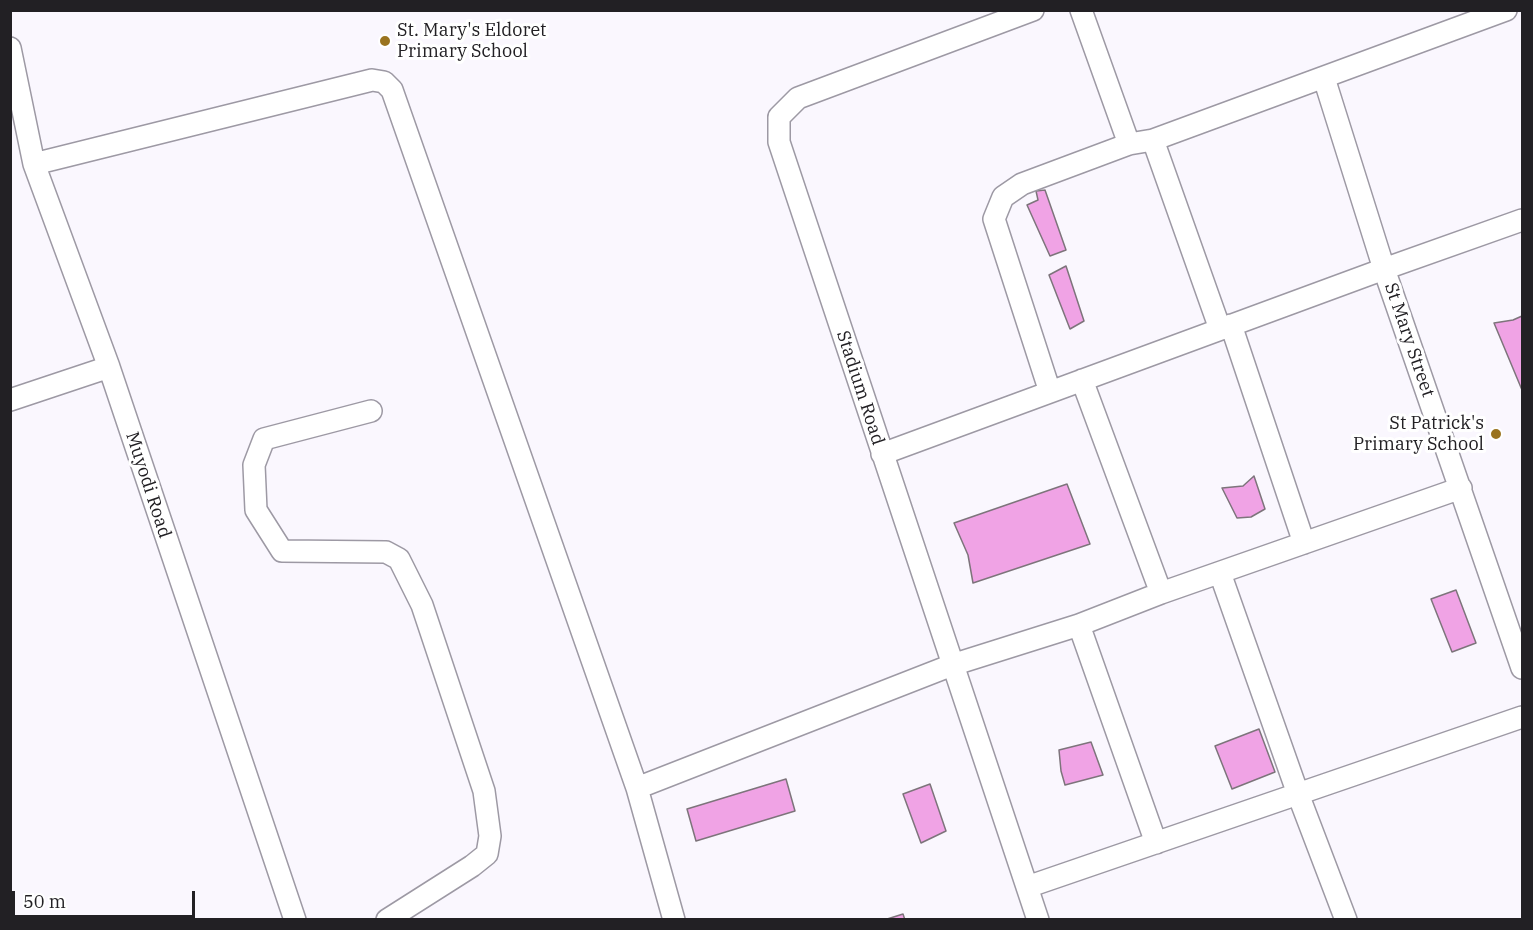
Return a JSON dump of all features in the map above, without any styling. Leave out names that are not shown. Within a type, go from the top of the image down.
[{"type":"street","name":"Stadium Road","points":[[1033,10],[798,98],[779,117],[779,142],[1038,920]]},
{"type":"street","points":[[1081,10],[1130,144]]},
{"type":"street","points":[[1050,392],[994,219],[1003,197],[1022,184],[1130,144],[1153,140],[1506,10]]},
{"type":"street","name":"Muyodi Road","points":[[10,48],[34,164],[109,367],[295,920]]},
{"type":"street","name":"St Mary Street","points":[[1323,78],[1384,269],[1522,668]]},
{"type":"street","points":[[34,164],[372,80],[384,82],[392,90],[637,788],[674,920]]},
{"type":"street","points":[[1153,140],[1226,327],[1305,543]]},
{"type":"street","points":[[882,454],[1522,220]]},
{"type":"street","points":[[10,400],[109,367]]},
{"type":"street","points":[[1082,380],[1161,593]]},
{"type":"street","points":[[371,411],[264,440],[254,465],[256,510],[282,551],[386,552],[399,559],[422,605],[484,791],[490,836],[487,854],[387,920]]},
{"type":"street","points":[[637,788],[952,665],[1079,625],[1161,593],[1461,488]]},
{"type":"street","points":[[1220,573],[1298,794],[1346,920]]},
{"type":"street","points":[[1079,625],[1156,843]]},
{"type":"street","points":[[1027,887],[1522,717]]},
{"type":"building","points":[[1045,190],[1066,250],[1050,256],[1027,205],[1038,200],[1036,191]]},
{"type":"building","points":[[1066,266],[1084,321],[1070,329],[1049,275]]},
{"type":"building","points":[[1522,316],[1522,390],[1494,323]]},
{"type":"building","points":[[1254,476],[1265,509],[1251,517],[1237,518],[1222,488],[1243,486]]},
{"type":"building","points":[[1067,484],[1090,544],[973,583],[968,555],[954,523]]},
{"type":"building","points":[[1456,590],[1476,643],[1452,652],[1431,599]]},
{"type":"building","points":[[1259,729],[1275,772],[1232,789],[1215,746]]},
{"type":"building","points":[[1091,742],[1103,775],[1065,785],[1059,750]]},
{"type":"building","points":[[786,779],[795,811],[696,841],[687,809]]},
{"type":"building","points":[[930,784],[946,831],[921,843],[903,794]]},
{"type":"building","points":[[903,914],[905,920],[884,920]]},
{"type":"place","name":"St. Mary's Eldoret Primary School","points":[[385,41]]},
{"type":"place","name":"St Patrick's Primary School","points":[[1496,434]]}]
